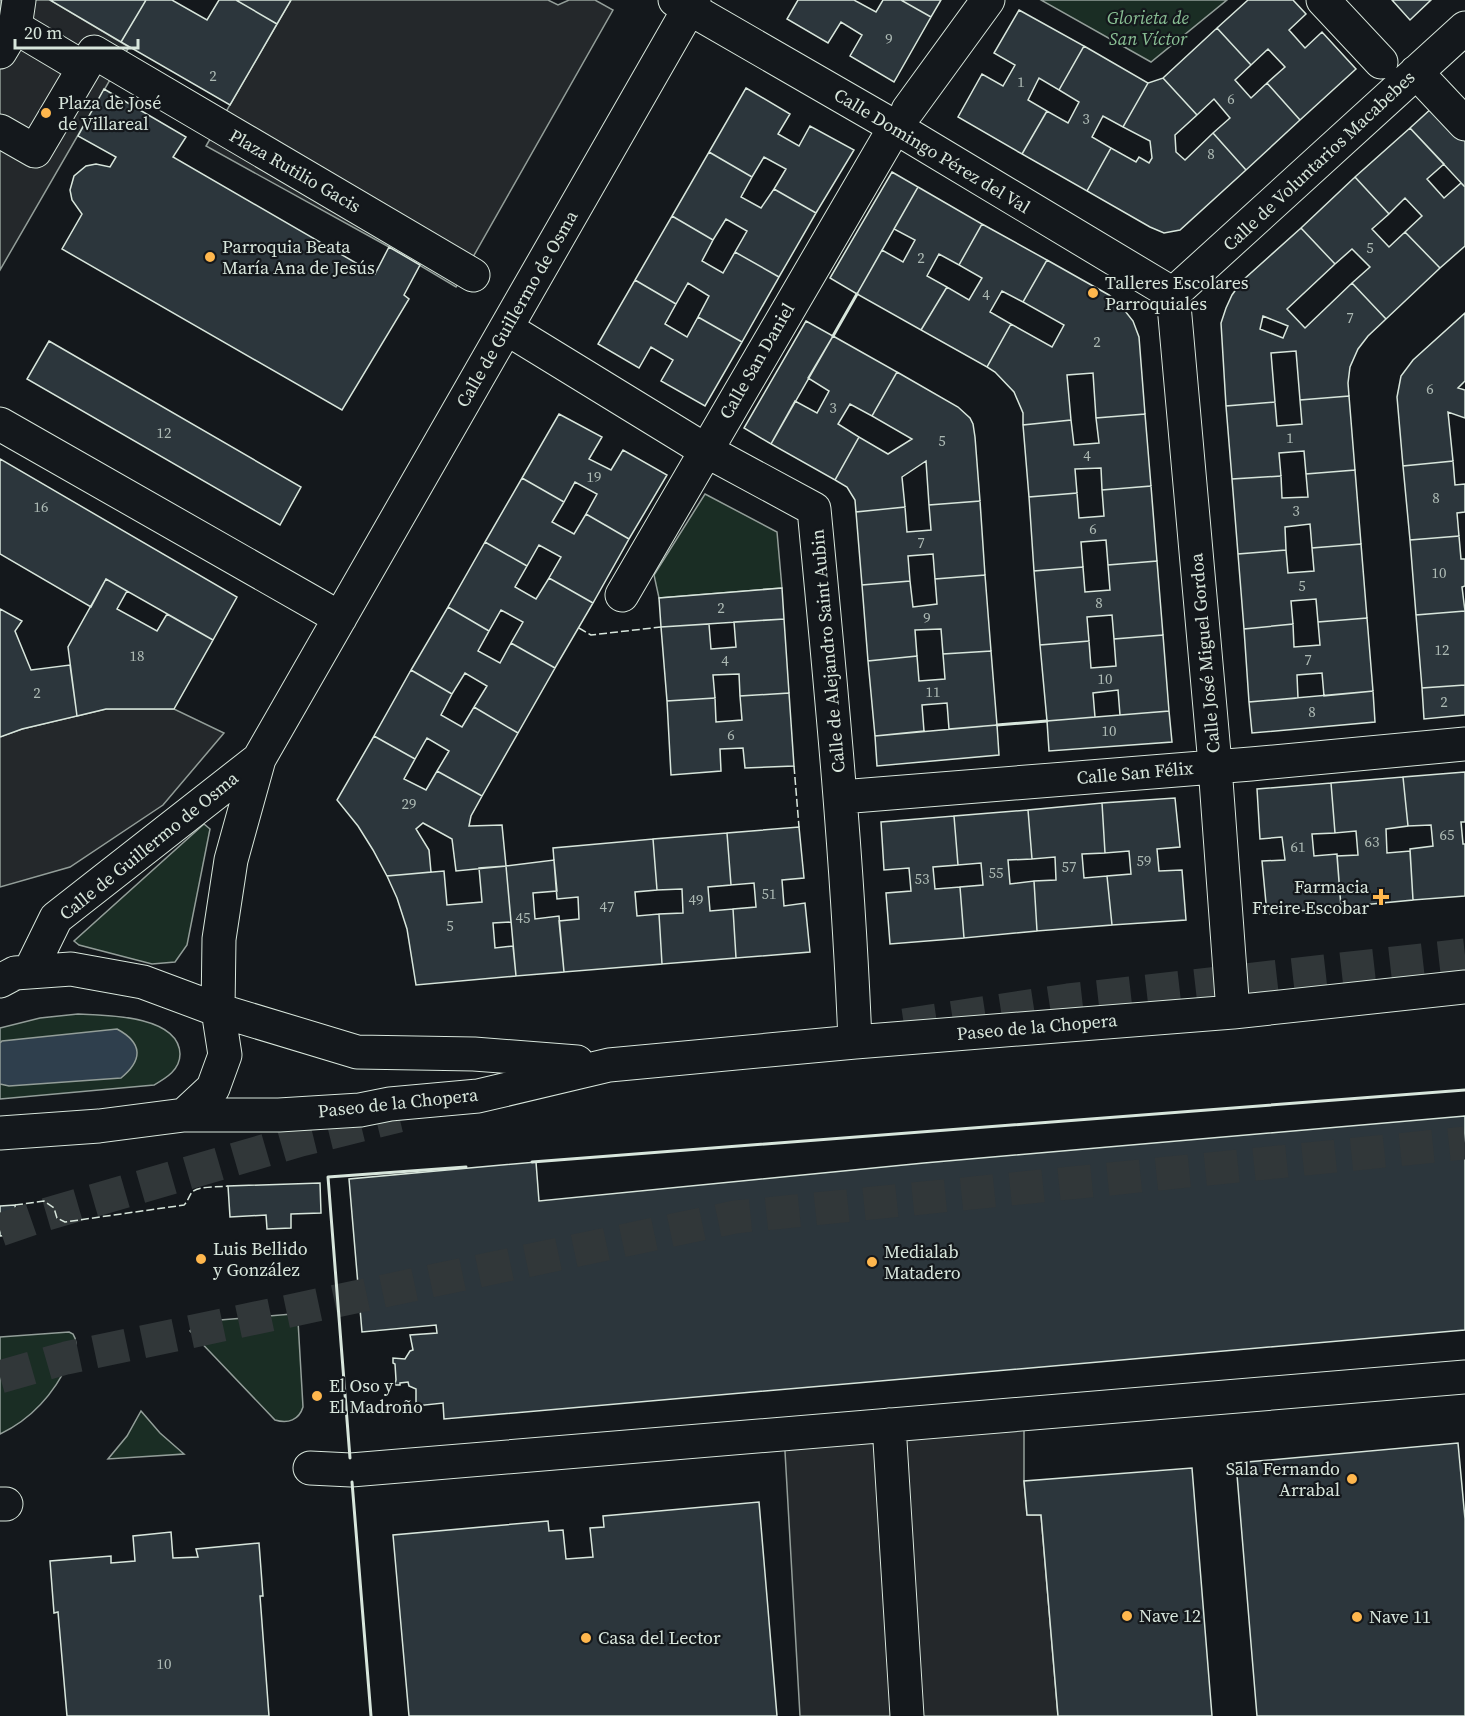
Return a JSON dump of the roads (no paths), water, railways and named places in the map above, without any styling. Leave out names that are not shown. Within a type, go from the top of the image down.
[{"type":"street","points":[[901,119],[988,0]]},
{"type":"street","points":[[1323,0],[1381,63]]},
{"type":"street","name":"Calle Domingo Pérez del Val","points":[[686,3],[756,48],[901,119],[1173,294]]},
{"type":"street","name":"Calle de Guillermo de Osma","points":[[184,1115],[213,1088],[225,1055],[218,1010],[219,939],[231,860],[259,759],[506,328],[686,3]]},
{"type":"street","points":[[0,131],[35,152],[84,68],[11,26]]},
{"type":"street","name":"Calle de Voluntarios Macabebes","points":[[1173,294],[1465,28]]},
{"type":"street","name":"Plaza Rutilio Gacis","points":[[84,68],[94,52],[473,275]]},
{"type":"street","points":[[1416,72],[1465,124]]},
{"type":"street","name":"Calle San Daniel","points":[[622,595],[901,119]]},
{"type":"street","name":"Calle José Miguel Gordoa","points":[[1173,294],[1215,766],[1233,1012]]},
{"type":"street","name":"Calle de Alejandro Saint Aubin","points":[[506,328],[705,450],[814,509],[842,797],[855,1042]]},
{"type":"street","points":[[0,424],[340,618]]},
{"type":"street","name":"Calle San Félix","points":[[842,797],[1465,744]]},
{"type":"street","name":"Calle de Guillermo de Osma","points":[[11,972],[56,918],[259,759]]},
{"type":"street","name":"Paseo de la Chopera","points":[[11,972],[71,969],[143,982],[218,1010],[357,1052],[474,1054],[609,1065]]},
{"type":"street","name":"Paseo de la Chopera","points":[[0,1133],[99,1126],[184,1115],[279,1115],[360,1110],[390,1104],[478,1095],[609,1065],[855,1042],[1233,1012],[1465,987]]},
{"type":"street","points":[[310,1468],[351,1470],[1465,1377]]},
{"type":"street","points":[[889,1425],[907,1716]]},
{"type":"water","points":[[117,1029],[132,1040],[137,1052],[133,1065],[121,1078],[9,1086],[0,1084],[0,1043],[2,1041]]},
{"type":"tunnel","points":[[904,1025],[1068,1000],[1465,955]]},
{"type":"tunnel","points":[[0,1230],[37,1217],[301,1140],[399,1116]]},
{"type":"tunnel","points":[[0,1377],[66,1358],[735,1217],[1465,1143]]},
{"type":"place","name":"Plaza de José de Villareal","points":[[46,113]]},
{"type":"place","name":"Parroquia Beata María Ana de Jesús","points":[[210,257]]},
{"type":"place","name":"Talleres Escolares Parroquiales","points":[[1093,293]]},
{"type":"place","name":"Farmacia Freire Escobar","points":[[1381,897]]},
{"type":"place","name":"Luis Bellido y González","points":[[201,1259]]},
{"type":"place","name":"Medialab Matadero","points":[[872,1262]]},
{"type":"place","name":"El Oso y El Madroño","points":[[317,1396]]},
{"type":"place","name":"Sala Fernando Arrabal","points":[[1352,1479]]},
{"type":"place","name":"Nave 12","points":[[1127,1616]]},
{"type":"place","name":"Nave 11","points":[[1357,1617]]},
{"type":"place","name":"Casa del Lector","points":[[586,1638]]},
{"type":"park label","name":"Glorieta de San Víctor","points":[[1148,28]]}]
